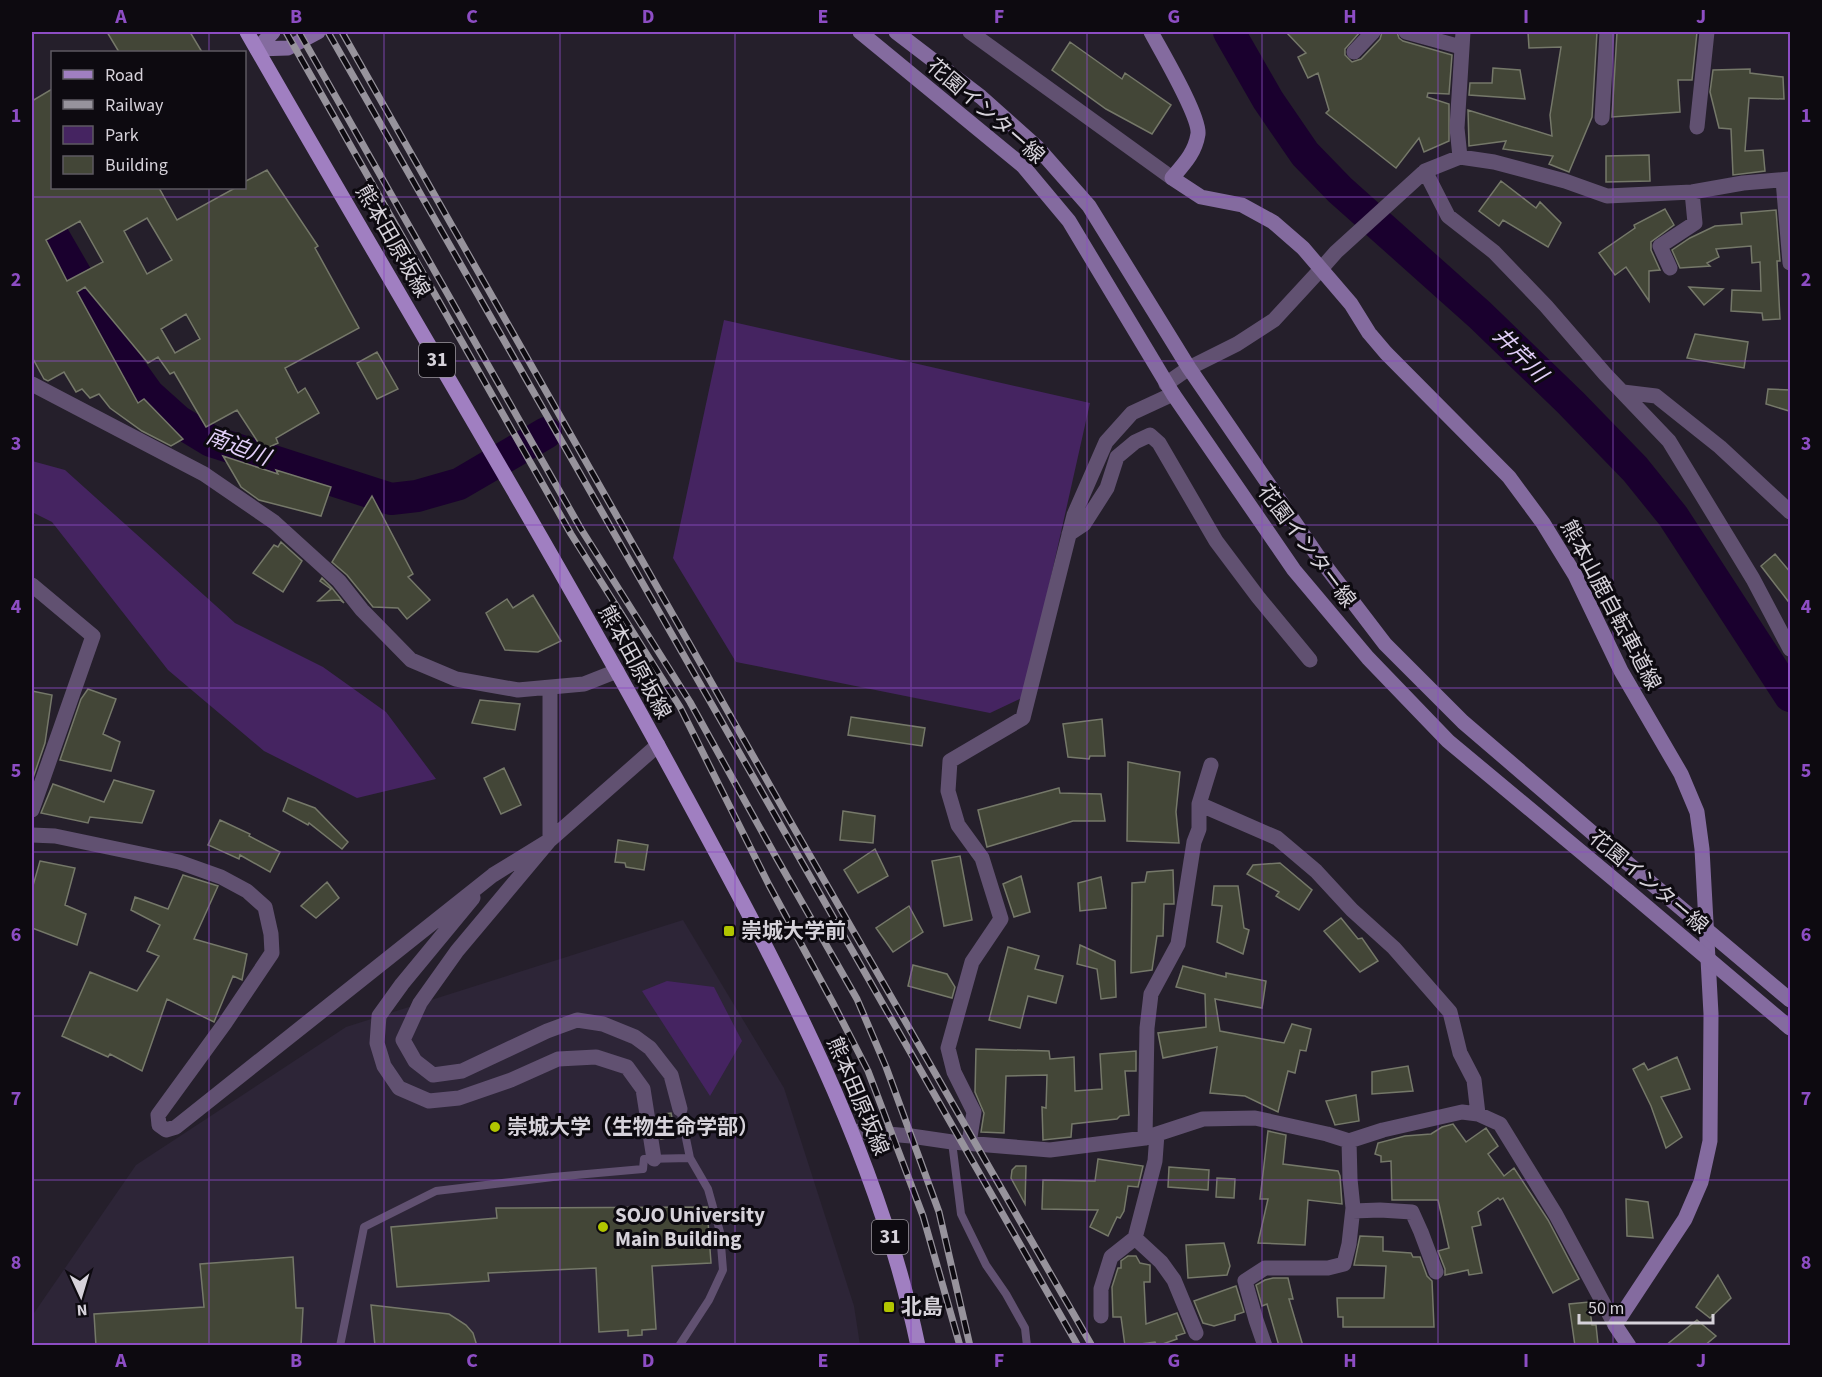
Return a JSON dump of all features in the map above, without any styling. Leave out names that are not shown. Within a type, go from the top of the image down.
[{"type":"main road","name":"熊本田原坂線","points":[[247,32],[617,671],[783,979],[853,1131],[889,1236],[918,1346]]},
{"type":"main road","points":[[257,49],[273,32]]},
{"type":"main road","points":[[257,49],[288,48],[318,32]]},
{"type":"main road","name":"花園インター線","points":[[860,32],[1023,166],[1069,221],[1170,389],[1294,570],[1368,658],[1448,741],[1791,1028]]},
{"type":"main road","name":"花園インター線","points":[[896,32],[981,97],[1037,147],[1089,206],[1189,368],[1317,555],[1385,644],[1462,723],[1791,1000]]},
{"type":"main road","points":[[1150,32],[1194,115],[1198,132],[1191,156],[1172,178]]},
{"type":"main road","name":"熊本山鹿自転車道線","points":[[1172,178],[1201,197],[1242,205],[1273,222],[1303,248],[1351,304],[1369,333],[1386,353],[1509,477],[1543,523],[1575,575],[1621,670],[1681,774],[1696,812],[1702,849],[1711,1014],[1710,1141],[1701,1182],[1684,1219],[1614,1325]]},
{"type":"main road","points":[[1614,1325],[1629,1346]]},
{"type":"street","points":[[970,32],[1172,178]]},
{"type":"street","points":[[1354,52],[1373,32]]},
{"type":"street","points":[[1406,32],[1462,39],[1457,128],[1460,157]]},
{"type":"street","points":[[1602,118],[1607,32]]},
{"type":"street","points":[[1697,127],[1707,32]]},
{"type":"street","points":[[969,1143],[974,1112],[954,1072],[948,1048],[972,962],[1001,919],[982,858],[958,825],[948,791],[950,761],[1023,718],[1074,515],[1106,442],[1132,413],[1170,389],[1189,368],[1237,344],[1274,320],[1338,250],[1406,187],[1425,171],[1460,157],[1494,162],[1565,181],[1606,196],[1692,192],[1743,183],[1787,179],[1791,263]]},
{"type":"street","points":[[1425,171],[1448,216],[1494,252],[1669,441],[1753,579],[1791,649]]},
{"type":"street","points":[[1670,268],[1660,246],[1695,223],[1692,192]]},
{"type":"street","points":[[32,384],[204,474],[274,522],[339,581],[362,610],[411,660],[456,679],[518,690],[584,684],[617,671]]},
{"type":"street","points":[[1623,392],[1656,396],[1720,447],[1791,512]]},
{"type":"street","points":[[1069,534],[1084,524],[1107,488],[1117,457],[1135,442],[1149,435],[1159,444],[1216,541],[1257,597],[1310,660]]},
{"type":"street","points":[[32,585],[93,636],[32,810]]},
{"type":"street","points":[[550,688],[550,840]]},
{"type":"street","points":[[657,745],[550,840],[457,951],[420,1003],[403,1040],[415,1061],[433,1075],[462,1071],[547,1031],[577,1020],[603,1024],[636,1037],[650,1048],[671,1075],[680,1109]]},
{"type":"street","points":[[1101,1316],[1101,1289],[1111,1257],[1135,1238],[1155,1161],[1151,1136],[1146,1028],[1151,994],[1178,944],[1198,829],[1199,804],[1210,765]]},
{"type":"street","points":[[1199,804],[1277,838],[1316,871],[1352,910],[1394,948],[1450,1012],[1460,1053],[1474,1080],[1478,1114]]},
{"type":"street","points":[[32,835],[55,836],[179,862],[221,877],[247,891],[265,907],[271,934],[272,953],[225,1023],[158,1115],[159,1125],[166,1130],[176,1127],[493,875],[550,840]]},
{"type":"street","points":[[493,875],[402,984],[379,1016],[377,1043],[384,1066],[399,1089],[429,1101],[459,1098],[511,1080],[558,1059],[596,1057],[627,1067],[643,1089],[654,1159]]},
{"type":"street","points":[[853,1131],[1050,1150],[1151,1136],[1203,1119],[1256,1118],[1349,1141],[1383,1130],[1462,1112],[1478,1114],[1500,1124],[1556,1215],[1614,1325]]},
{"type":"street","points":[[1265,1346],[1245,1281],[1265,1268],[1292,1266],[1328,1268],[1344,1264],[1353,1211],[1349,1141]]},
{"type":"street","points":[[1353,1211],[1412,1212],[1436,1272]]},
{"type":"street","points":[[1135,1238],[1161,1262],[1174,1280],[1196,1333]]},
{"type":"lane","points":[[679,1346],[709,1300],[723,1270],[720,1232],[708,1189],[690,1158],[680,1109]]},
{"type":"lane","points":[[952,1142],[961,1214],[986,1265],[1025,1328],[1027,1346]]},
{"type":"lane","points":[[340,1346],[364,1227],[436,1191],[643,1169],[644,1160],[690,1158]]},
{"type":"shaded area","name":"崇城大学（生物生命学部）","points":[[683,920],[784,1088],[854,1306],[860,1345],[32,1346],[32,1316],[136,1165],[346,1027]]},
{"type":"green space","points":[[724,320],[1090,403],[1024,697],[990,713],[736,662],[673,558]]},
{"type":"green space","points":[[32,461],[65,470],[235,623],[323,667],[386,712],[436,779],[357,798],[264,751],[168,670],[52,522],[32,512]]},
{"type":"green space","points":[[667,981],[714,987],[742,1041],[710,1096],[642,991]]},
{"type":"building","points":[[107,32],[190,32],[201,51],[118,51]]},
{"type":"building","points":[[1286,32],[1360,32],[1345,49],[1345,55],[1352,62],[1361,59],[1380,39],[1382,32],[1397,32],[1403,41],[1452,55],[1449,94],[1428,93],[1427,97],[1449,104],[1449,141],[1424,152],[1419,138],[1396,168],[1326,113],[1329,110],[1318,73],[1308,78],[1298,57],[1306,53]]},
{"type":"building","points":[[1528,32],[1597,32],[1592,117],[1569,172],[1549,164],[1553,156],[1503,149],[1506,141],[1469,146],[1468,110],[1552,136],[1550,115],[1561,47],[1529,48]]},
{"type":"building","points":[[1617,32],[1697,32],[1692,80],[1678,80],[1680,112],[1612,117]]},
{"type":"building","points":[[1070,42],[1122,79],[1125,73],[1171,105],[1152,134],[1106,109],[1052,70]]},
{"type":"building","points":[[1493,68],[1520,70],[1525,99],[1469,95],[1470,83],[1492,83]]},
{"type":"building","points":[[1750,69],[1750,73],[1783,77],[1784,99],[1749,98],[1745,151],[1763,150],[1765,171],[1733,175],[1731,129],[1719,128],[1710,92],[1713,70]]},
{"type":"building","points":[[51,90],[51,189],[160,189],[177,220],[233,189],[246,189],[246,181],[267,170],[318,246],[315,248],[359,328],[285,368],[298,393],[305,388],[319,413],[276,438],[278,443],[263,450],[237,410],[206,427],[174,372],[170,374],[158,357],[148,363],[85,287],[77,292],[138,403],[144,399],[183,439],[171,446],[142,431],[110,408],[99,394],[90,398],[82,389],[76,392],[64,372],[48,381],[44,379],[32,357],[32,101]],"holes":[[[147,218],[172,260],[147,274],[124,231]],[[80,221],[103,262],[67,281],[46,240]],[[186,314],[200,339],[175,353],[161,329]]]},
{"type":"building","points":[[1649,155],[1650,181],[1606,182],[1606,156]]},
{"type":"building","points":[[1501,181],[1536,208],[1540,202],[1561,223],[1548,247],[1503,220],[1499,226],[1479,211]]},
{"type":"building","points":[[1665,209],[1674,225],[1651,242],[1651,250],[1660,270],[1649,271],[1649,301],[1626,267],[1615,275],[1599,253],[1635,228],[1634,225]]},
{"type":"building","points":[[1776,210],[1780,261],[1777,261],[1780,319],[1763,320],[1762,313],[1731,311],[1732,290],[1761,291],[1760,262],[1752,263],[1751,246],[1716,249],[1719,257],[1707,263],[1710,266],[1680,268],[1672,250],[1690,238],[1715,226],[1742,224],[1741,213]]},
{"type":"building","points":[[1689,287],[1723,289],[1704,305]]},
{"type":"building","points":[[1695,334],[1748,342],[1744,368],[1687,358]]},
{"type":"building","points":[[377,352],[398,389],[377,399],[357,363]]},
{"type":"building","points":[[1768,389],[1790,390],[1789,411],[1766,404]]},
{"type":"building","points":[[223,456],[278,474],[276,470],[331,487],[321,516],[259,500],[241,487]]},
{"type":"building","points":[[372,496],[413,574],[408,577],[430,600],[407,619],[398,608],[373,607],[347,575],[332,562]]},
{"type":"building","points":[[281,542],[302,561],[283,592],[253,573],[274,545],[278,547]]},
{"type":"building","points":[[1775,554],[1791,573],[1791,605],[1761,566]]},
{"type":"building","points":[[322,578],[344,603],[340,600],[318,601],[331,589],[320,581]]},
{"type":"building","points":[[533,595],[561,641],[538,652],[505,650],[486,613],[507,599],[513,608]]},
{"type":"building","points":[[88,689],[116,699],[103,734],[120,742],[111,771],[60,760],[81,699]]},
{"type":"building","points":[[32,691],[52,695],[45,743],[33,778],[32,777]]},
{"type":"building","points":[[480,700],[520,704],[515,730],[472,723]]},
{"type":"building","points":[[851,717],[925,728],[922,746],[848,735]]},
{"type":"building","points":[[1102,719],[1105,756],[1090,756],[1089,759],[1068,757],[1063,724]]},
{"type":"building","points":[[1128,762],[1180,772],[1176,812],[1179,843],[1127,841]]},
{"type":"building","points":[[504,768],[521,805],[501,814],[484,778]]},
{"type":"building","points":[[114,780],[154,791],[142,823],[90,817],[88,823],[41,813],[53,784],[104,802]]},
{"type":"building","points":[[1059,788],[1060,793],[1101,794],[1105,821],[1073,821],[987,847],[978,810]]},
{"type":"building","points":[[288,798],[315,808],[348,842],[342,849],[309,823],[308,825],[283,811]]},
{"type":"building","points":[[843,811],[875,816],[873,843],[840,840]]},
{"type":"building","points":[[220,820],[280,852],[270,872],[240,855],[239,859],[208,845]]},
{"type":"building","points":[[618,840],[648,845],[644,870],[626,867],[625,863],[615,862]]},
{"type":"building","points":[[875,849],[888,876],[858,893],[844,870]]},
{"type":"building","points":[[960,856],[972,920],[944,926],[932,861]]},
{"type":"building","points":[[40,861],[75,868],[65,905],[86,914],[77,945],[32,928],[32,889]]},
{"type":"building","points":[[1280,863],[1312,890],[1299,910],[1276,896],[1279,892],[1247,874],[1253,865]]},
{"type":"building","points":[[1173,870],[1174,904],[1164,904],[1163,936],[1157,936],[1152,970],[1131,973],[1132,883],[1145,882],[1147,872]]},
{"type":"building","points":[[183,875],[218,886],[194,939],[247,954],[242,980],[233,976],[214,1022],[167,999],[142,1071],[110,1054],[108,1057],[62,1036],[90,972],[137,991],[159,956],[147,951],[160,925],[131,910],[135,897],[168,909]]},
{"type":"building","points":[[1021,876],[1030,912],[1014,917],[1003,884]]},
{"type":"building","points":[[1101,877],[1106,908],[1080,911],[1078,883]]},
{"type":"building","points":[[327,882],[339,898],[316,918],[301,906]]},
{"type":"building","points":[[1214,886],[1238,886],[1244,928],[1249,930],[1243,954],[1217,942],[1222,906],[1212,905]]},
{"type":"building","points":[[909,906],[923,932],[893,952],[876,928]]},
{"type":"building","points":[[1341,918],[1358,939],[1362,938],[1378,961],[1360,972],[1324,931]]},
{"type":"building","points":[[1080,945],[1115,961],[1116,997],[1101,999],[1097,969],[1077,964]]},
{"type":"building","points":[[1008,947],[1039,956],[1035,969],[1063,976],[1056,1003],[1028,996],[1020,1028],[989,1020]]},
{"type":"building","points":[[913,965],[947,974],[955,987],[952,998],[908,986]]},
{"type":"building","points":[[1183,966],[1226,977],[1226,973],[1266,981],[1262,1008],[1215,999],[1220,1031],[1284,1043],[1292,1024],[1311,1029],[1306,1051],[1300,1050],[1295,1073],[1288,1071],[1278,1112],[1245,1096],[1210,1093],[1217,1047],[1163,1058],[1158,1033],[1206,1027],[1205,994],[1176,987]]},
{"type":"building","points":[[976,1049],[1049,1051],[1050,1059],[1074,1057],[1075,1091],[1102,1089],[1100,1054],[1136,1051],[1136,1071],[1125,1071],[1129,1115],[1120,1116],[1117,1119],[1072,1124],[1071,1137],[1043,1140],[1042,1107],[1046,1108],[1047,1075],[1006,1076],[1004,1133],[981,1132],[984,1113],[975,1092]]},
{"type":"building","points":[[1677,1057],[1690,1089],[1661,1097],[1682,1137],[1666,1148],[1651,1106],[1633,1069],[1644,1063],[1648,1070]]},
{"type":"building","points":[[1408,1066],[1413,1091],[1372,1094],[1372,1072]]},
{"type":"building","points":[[1356,1095],[1359,1121],[1335,1125],[1326,1101]]},
{"type":"building","points":[[671,1113],[676,1136],[661,1139],[657,1115]]},
{"type":"building","points":[[1453,1124],[1466,1142],[1486,1128],[1498,1146],[1488,1154],[1504,1176],[1514,1168],[1548,1220],[1579,1279],[1553,1293],[1503,1198],[1500,1200],[1498,1198],[1478,1212],[1481,1225],[1472,1227],[1482,1273],[1469,1275],[1468,1270],[1445,1275],[1438,1251],[1449,1248],[1438,1200],[1392,1200],[1391,1161],[1381,1162],[1381,1156],[1375,1154],[1378,1143],[1405,1136],[1431,1134],[1442,1127]]},
{"type":"building","points":[[1268,1131],[1286,1135],[1283,1164],[1338,1171],[1340,1176],[1342,1204],[1308,1200],[1305,1245],[1258,1243],[1268,1199],[1260,1199]]},
{"type":"building","points":[[1098,1159],[1143,1166],[1138,1187],[1128,1186],[1124,1211],[1120,1218],[1117,1217],[1108,1236],[1090,1227],[1098,1210],[1042,1209],[1043,1180],[1095,1181]]},
{"type":"building","points":[[1016,1166],[1026,1166],[1025,1204],[1011,1178],[1012,1170]]},
{"type":"building","points":[[1169,1167],[1209,1170],[1208,1190],[1168,1187]]},
{"type":"building","points":[[1217,1178],[1235,1179],[1234,1198],[1216,1197]]},
{"type":"building","points":[[1626,1199],[1648,1202],[1653,1238],[1627,1236]]},
{"type":"building","points":[[707,1207],[711,1263],[652,1266],[656,1329],[642,1330],[642,1335],[628,1336],[628,1330],[599,1332],[596,1268],[488,1273],[489,1281],[397,1287],[391,1227],[497,1218],[496,1208]]},
{"type":"building","points":[[1360,1236],[1383,1237],[1383,1251],[1411,1253],[1413,1257],[1420,1257],[1427,1276],[1432,1281],[1434,1327],[1343,1327],[1343,1317],[1338,1317],[1337,1298],[1384,1298],[1386,1266],[1354,1265]]},
{"type":"building","points":[[1224,1243],[1230,1266],[1227,1275],[1188,1278],[1186,1245]]},
{"type":"building","points":[[1128,1256],[1136,1256],[1140,1263],[1150,1265],[1150,1282],[1144,1282],[1146,1324],[1177,1313],[1185,1333],[1176,1336],[1177,1339],[1157,1346],[1155,1342],[1125,1346],[1121,1317],[1113,1317],[1112,1287],[1118,1268],[1121,1268],[1121,1261]]},
{"type":"building","points":[[293,1257],[296,1308],[303,1308],[301,1346],[96,1346],[94,1314],[204,1307],[200,1264]]},
{"type":"building","points":[[1718,1275],[1731,1298],[1710,1318],[1696,1307]]},
{"type":"building","points":[[1273,1278],[1288,1278],[1293,1299],[1289,1299],[1303,1346],[1279,1346],[1267,1304],[1262,1306],[1256,1285]]},
{"type":"building","points":[[1236,1286],[1244,1312],[1235,1315],[1235,1320],[1214,1326],[1203,1323],[1194,1301]]},
{"type":"building","points":[[1589,1302],[1592,1325],[1596,1325],[1598,1344],[1575,1346],[1569,1304]]},
{"type":"building","points":[[371,1305],[449,1314],[466,1325],[473,1333],[477,1346],[375,1346]]},
{"type":"building","points":[[1697,1320],[1716,1336],[1704,1346],[1665,1346]]},
{"type":"waterway","name":"井芹川","points":[[1229,32],[1268,100],[1305,154],[1340,190],[1480,315],[1635,469],[1673,516],[1790,696]]},
{"type":"waterway","name":"南迫川","points":[[32,199],[131,370],[149,395],[178,421],[211,441],[391,499],[417,496],[459,484],[546,433]]},
{"type":"railway","points":[[286,32],[571,534],[680,707],[769,885],[868,1071],[923,1216],[960,1346]]},
{"type":"railway","points":[[299,32],[581,529],[690,702],[857,999],[886,1067],[939,1212],[970,1346]]},
{"type":"railway","points":[[328,32],[1078,1346]]},
{"type":"railway","points":[[342,32],[790,821],[1092,1346]]},
{"type":"place","name":"崇城大学前","points":[[729,931]]},
{"type":"place","name":"崇城大学（生物生命学部）","points":[[495,1127]]},
{"type":"place","name":"SOJO University Main Building","points":[[603,1227]]},
{"type":"place","name":"北島","points":[[889,1307]]}]
